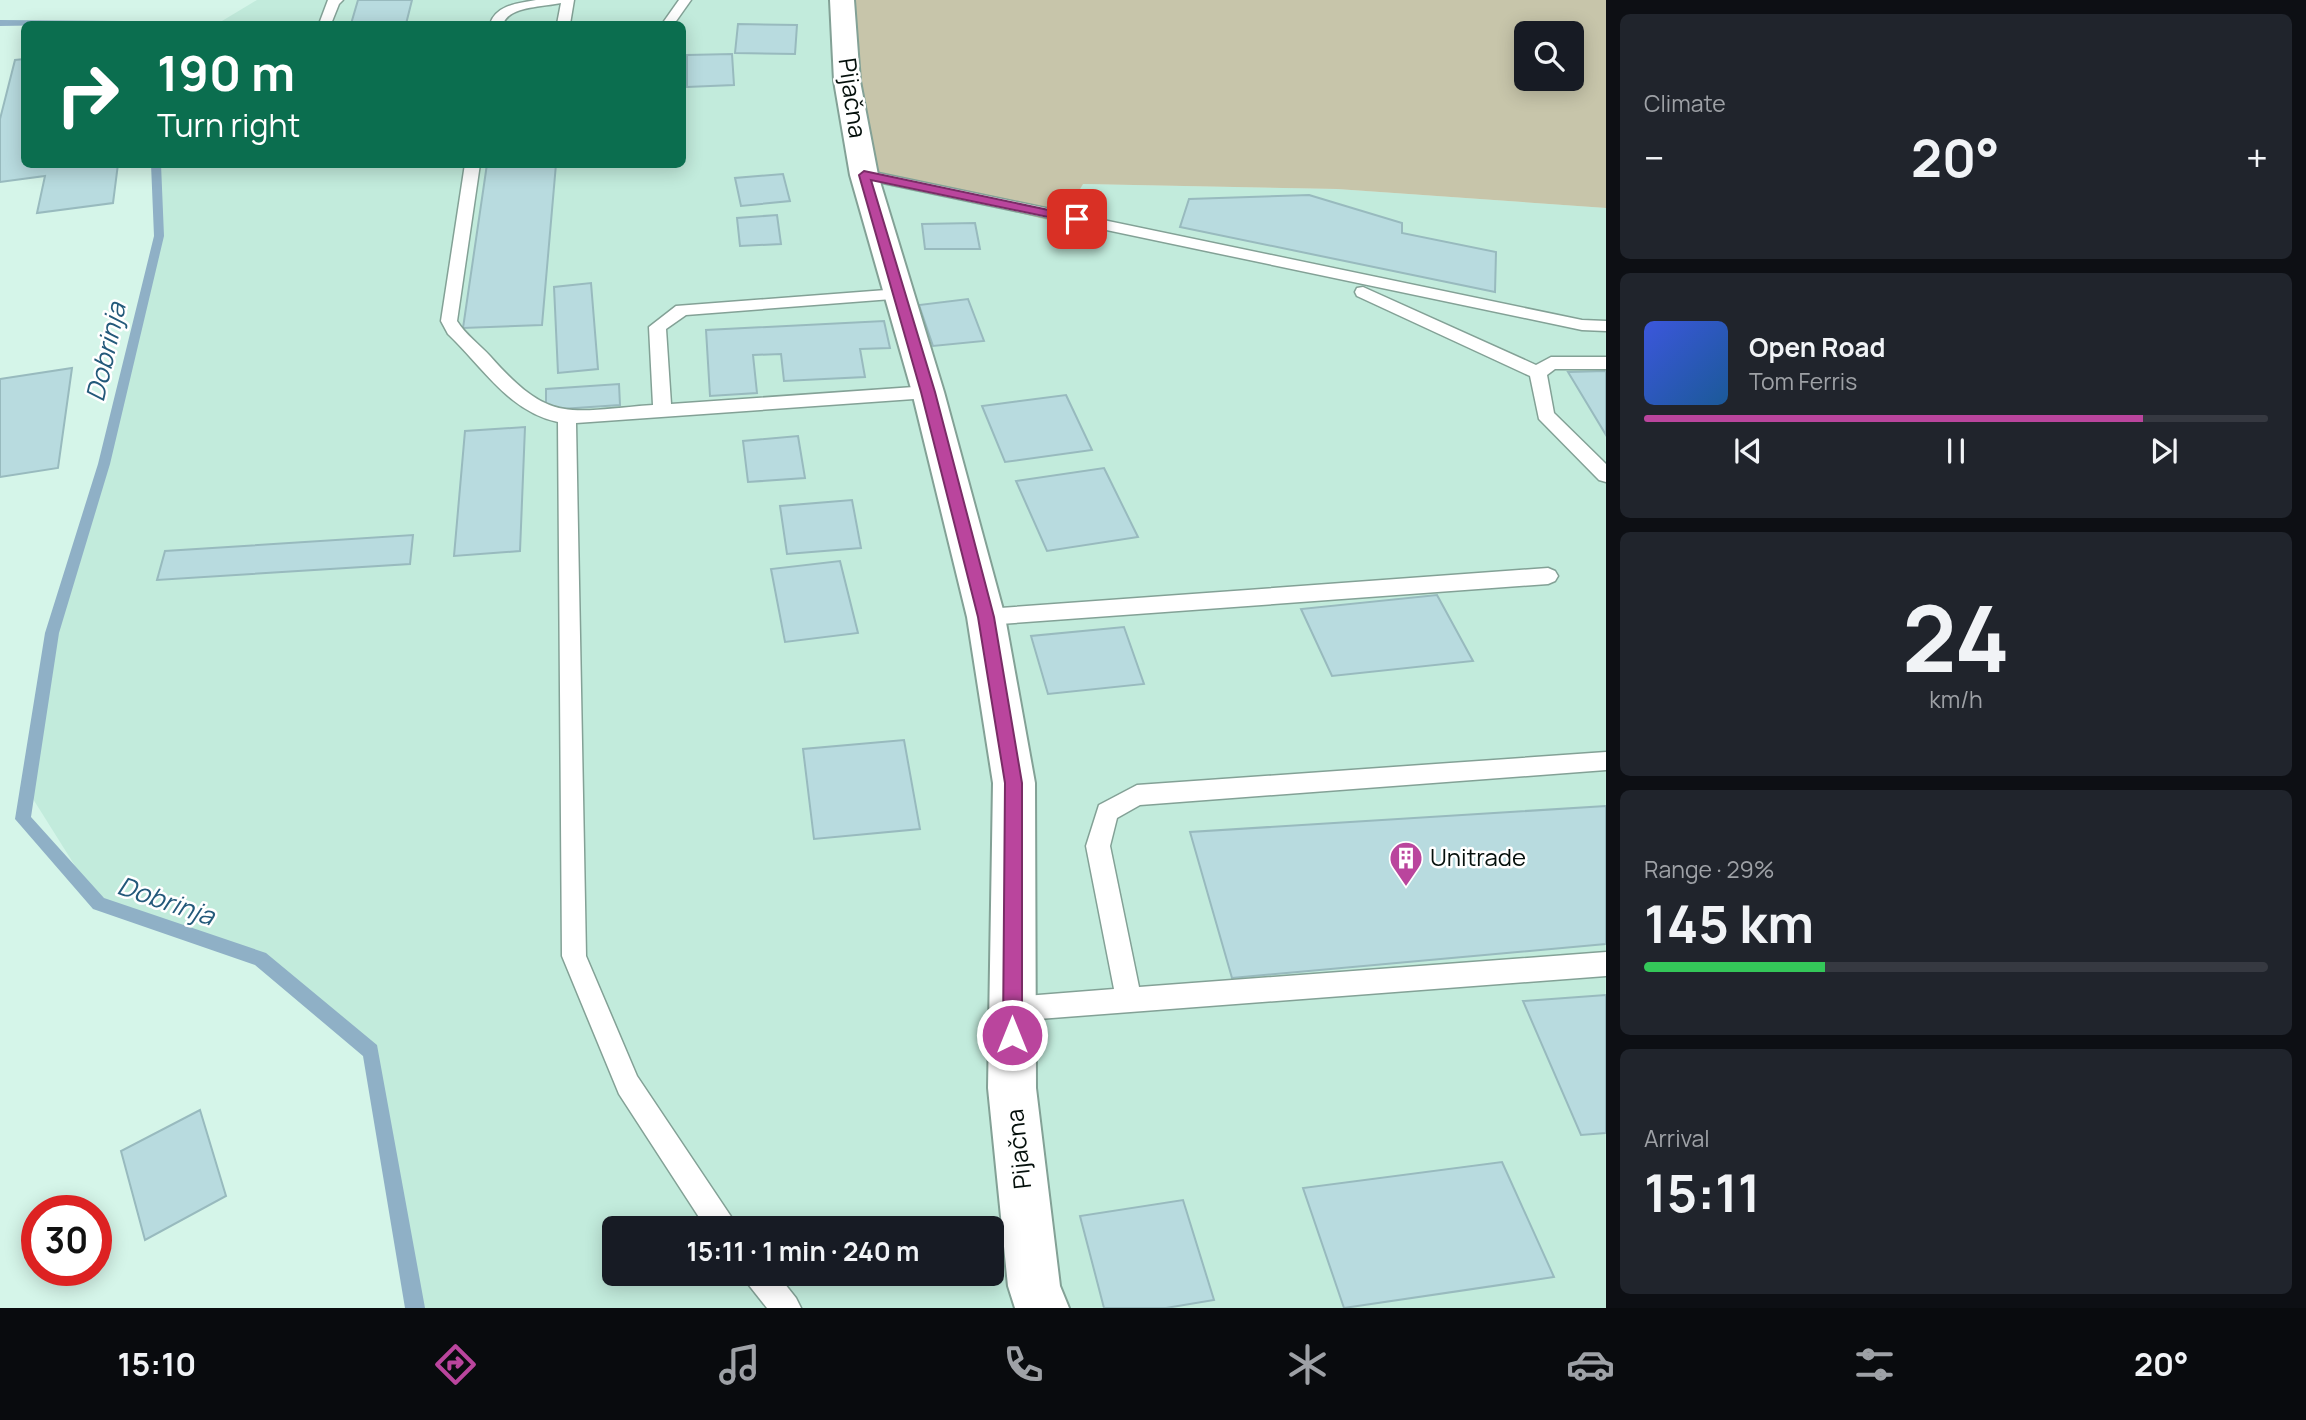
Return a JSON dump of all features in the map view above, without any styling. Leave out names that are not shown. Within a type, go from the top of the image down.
[{"type":"street","name":"Pijačna","points":[[842,0],[847,81],[864,175],[928,392],[986,617],[1014,783],[1012,1088],[1034,1286],[1042,1308]]},
{"type":"lane","points":[[326,21],[332,2],[337,0]]},
{"type":"lane","points":[[498,21],[509,10],[559,0]]},
{"type":"lane","points":[[565,21],[568,0]]},
{"type":"lane","points":[[670,21],[684,0]]},
{"type":"lane","points":[[472,168],[449,321],[454,330],[519,398],[548,416],[567,417],[928,392]]},
{"type":"lane","points":[[864,175],[1582,325],[1606,326]]},
{"type":"lane","points":[[1363,292],[1538,373]]},
{"type":"lane","points":[[662,410],[657,327],[682,310],[899,295]]},
{"type":"lane","points":[[1538,373],[1551,363],[1606,363]]},
{"type":"lane","points":[[1538,373],[1545,415],[1606,475]]},
{"type":"lane","points":[[567,417],[574,956],[628,1085],[714,1216]]},
{"type":"lane","points":[[986,617],[1548,576]]},
{"type":"lane","points":[[1129,1002],[1098,846],[1107,812],[1138,795],[1606,761]]},
{"type":"lane","points":[[1012,1009],[1606,964]]},
{"type":"lane","points":[[768,1286],[786,1308]]},
{"type":"shaded area","points":[[257,0],[834,0],[1059,223],[1082,184],[1337,189],[1606,208],[1606,1308],[415,1308],[371,1051],[260,959],[99,904],[28,791],[52,633],[104,464],[159,236],[160,168],[686,168],[686,21],[222,21]]},
{"type":"shaded area","points":[[834,0],[1606,0],[1606,208],[1337,189],[1083,184],[1060,223],[866,176]]},
{"type":"building","points":[[358,0],[412,0],[407,21],[352,21]]},
{"type":"building","points":[[738,24],[797,25],[795,54],[735,53]]},
{"type":"building","points":[[732,54],[734,85],[687,87],[687,55]]},
{"type":"building","points":[[21,59],[21,168],[117,168],[113,203],[37,213],[45,176],[0,182],[0,119],[15,60]]},
{"type":"building","points":[[486,168],[556,168],[542,325],[463,328]]},
{"type":"building","points":[[783,174],[790,201],[741,206],[735,178]]},
{"type":"building","points":[[1309,195],[1402,223],[1402,233],[1496,252],[1495,292],[1180,227],[1189,199]]},
{"type":"building","points":[[777,215],[781,244],[740,246],[737,218]]},
{"type":"building","points":[[975,223],[980,249],[925,249],[922,224]]},
{"type":"building","points":[[591,283],[598,369],[558,373],[554,287]]},
{"type":"building","points":[[968,299],[984,341],[933,346],[919,305]]},
{"type":"building","points":[[884,321],[890,348],[860,349],[865,377],[784,381],[781,354],[753,355],[757,393],[710,396],[706,330]]},
{"type":"building","points":[[72,368],[58,468],[0,477],[0,379]]},
{"type":"building","points":[[1606,371],[1606,435],[1568,372]]},
{"type":"building","points":[[619,384],[620,405],[546,410],[546,389]]},
{"type":"building","points":[[1066,395],[1092,450],[1005,462],[982,406]]},
{"type":"building","points":[[525,427],[520,551],[454,556],[465,431]]},
{"type":"building","points":[[798,436],[805,478],[748,482],[743,441]]},
{"type":"building","points":[[1104,468],[1138,537],[1047,551],[1016,481]]},
{"type":"building","points":[[852,500],[861,548],[787,554],[780,506]]},
{"type":"building","points":[[413,535],[410,564],[157,580],[165,551]]},
{"type":"building","points":[[840,561],[858,633],[785,642],[771,569]]},
{"type":"building","points":[[1437,595],[1473,661],[1332,676],[1301,609]]},
{"type":"building","points":[[1124,627],[1144,684],[1048,694],[1031,636]]},
{"type":"building","points":[[904,740],[920,829],[814,839],[803,749]]},
{"type":"building","name":"Unitrade","points":[[1606,806],[1606,944],[1232,978],[1190,832]]},
{"type":"building","points":[[1606,995],[1606,1133],[1581,1135],[1523,1001]]},
{"type":"building","points":[[200,1110],[226,1196],[145,1240],[121,1151]]},
{"type":"building","points":[[1502,1162],[1554,1277],[1344,1308],[1303,1188]]},
{"type":"building","points":[[1183,1200],[1214,1300],[1166,1308],[1104,1308],[1080,1216]]},
{"type":"waterway","name":"Dobrinja","points":[[0,23],[21,23]]},
{"type":"waterway","name":"Dobrinja","points":[[156,168],[159,236],[104,464],[52,633],[23,819],[99,904],[260,959],[371,1051],[415,1308]]},
{"type":"place","name":"Unitrade","points":[[1406,888]]},
{"type":"route","points":[[1012,1035],[1014,783],[986,617],[928,392],[864,175],[1077,219]]}]
